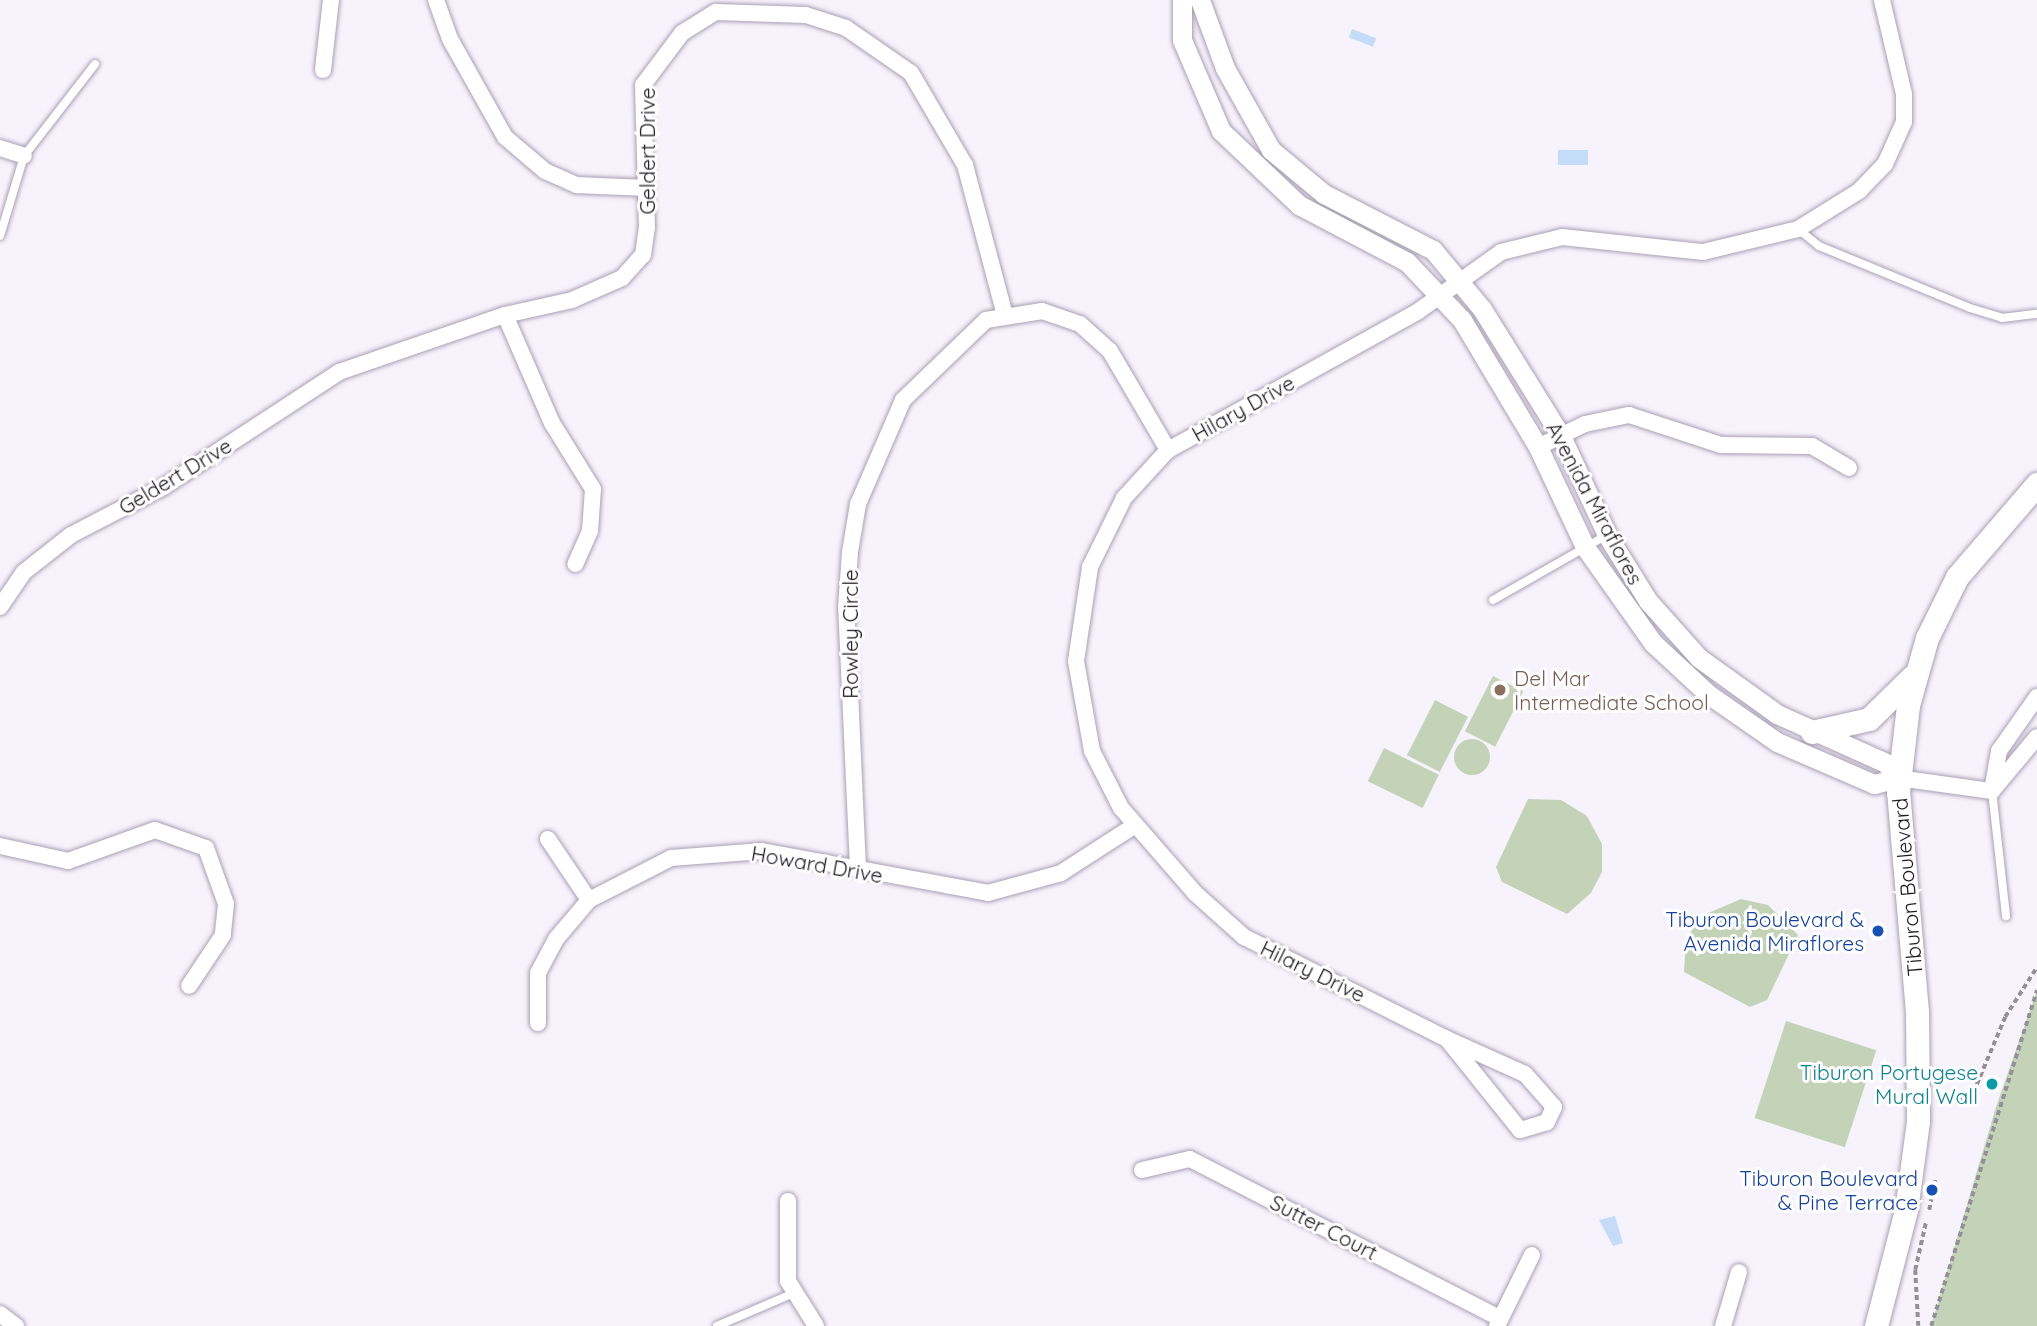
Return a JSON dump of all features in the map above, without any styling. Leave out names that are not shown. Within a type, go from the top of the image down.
[{"type":"main road","name":"Tiburon Boulevard","points":[[1876,1326],[1906,1210],[1918,1121],[1917,1012],[1898,778],[1916,672],[1957,577],[2037,484]]},
{"type":"main road","points":[[1812,732],[1869,719],[1916,672]]},
{"type":"street","points":[[323,70],[331,0]]},
{"type":"street","points":[[436,0],[450,39],[470,65],[505,137],[545,172],[608,190],[645,188]]},
{"type":"street","name":"Avenida Miraflores","points":[[1182,0],[1182,40],[1221,131],[1299,205],[1377,241],[1439,295],[1488,360],[1538,447],[1585,547],[1653,643],[1735,715],[1793,751],[1868,782],[1883,785],[1898,778],[1886,762],[1812,732],[1699,658],[1648,601],[1607,535],[1561,436],[1458,281],[1433,250],[1324,194],[1271,150],[1225,68],[1200,0]]},
{"type":"street","name":"Hilary Drive","points":[[1447,1039],[1520,1130],[1547,1122],[1555,1107],[1525,1074],[1447,1039],[1244,937],[1134,826],[1109,788],[1084,718],[1076,661],[1080,607],[1090,566],[1124,498],[1168,450],[1439,295],[1501,252],[1562,237],[1703,252],[1798,229],[1874,177],[1899,136],[1904,94],[1882,0]]},
{"type":"street","name":"Geldert Drive","points":[[0,607],[24,572],[71,535],[165,486],[339,372],[505,315],[572,300],[622,278],[643,255],[649,156],[643,85],[681,33],[725,6],[806,15],[846,28],[911,73],[965,165],[1004,312]]},
{"type":"street","points":[[0,148],[24,156]]},
{"type":"street","points":[[1004,312],[1059,315],[1095,335],[1168,450]]},
{"type":"street","name":"Rowley Circle","points":[[858,868],[846,608],[858,503],[902,400],[969,331],[1004,312]]},
{"type":"street","points":[[505,315],[552,423],[593,489],[590,531],[575,564]]},
{"type":"street","points":[[1538,447],[1561,436],[1629,415],[1721,445],[1812,446],[1849,468]]},
{"type":"street","points":[[1992,791],[1999,751],[2037,697]]},
{"type":"street","points":[[1992,791],[2037,737]]},
{"type":"street","points":[[1898,778],[1992,791]]},
{"type":"street","name":"Howard Drive","points":[[538,1023],[538,973],[589,900],[671,858],[723,850],[858,868],[988,893],[1061,873],[1134,826]]},
{"type":"street","points":[[0,846],[68,861],[155,830],[206,848],[226,904],[223,935],[189,986]]},
{"type":"street","points":[[548,839],[589,900]]},
{"type":"street","name":"Sutter Court","points":[[1142,1170],[1190,1159],[1499,1322]]},
{"type":"street","points":[[788,1201],[786,1248],[794,1293],[816,1326]]},
{"type":"street","points":[[1499,1322],[1532,1255]]},
{"type":"street","points":[[1723,1326],[1739,1272]]},
{"type":"street","points":[[0,1314],[16,1326]]},
{"type":"lane","points":[[0,236],[24,156],[95,64]]},
{"type":"lane","points":[[1798,229],[1819,246],[1970,308],[2002,318],[2037,314]]},
{"type":"lane","points":[[1493,600],[1607,535]]},
{"type":"lane","points":[[1992,791],[2006,916]]},
{"type":"lane","points":[[717,1326],[794,1293]]},
{"type":"path","points":[[1940,1098],[1970,1100],[2005,1017],[2037,967]]},
{"type":"path","points":[[1931,1326],[2037,990]]},
{"type":"path","points":[[1918,1326],[1915,1270],[1935,1178]]},
{"type":"green space","points":[[1493,676],[1523,691],[1495,747],[1465,731]]},
{"type":"green space","points":[[1435,700],[1468,717],[1440,772],[1407,755]]},
{"type":"green space","points":[[1472,739],[1485,744],[1490,757],[1485,770],[1472,775],[1459,770],[1454,757],[1459,744]]},
{"type":"green space","points":[[1384,748],[1439,775],[1423,808],[1368,781]]},
{"type":"green space","points":[[1528,799],[1561,800],[1587,816],[1602,844],[1602,872],[1591,893],[1567,914],[1502,882],[1496,867]]},
{"type":"green space","points":[[1741,899],[1768,905],[1798,935],[1767,1000],[1750,1007],[1684,972],[1686,941],[1699,917]]},
{"type":"green space","points":[[2037,990],[2037,1326],[1931,1326],[1996,1107]]},
{"type":"green space","points":[[1786,1021],[1876,1050],[1845,1147],[1754,1118]]},
{"type":"water","points":[[1352,29],[1376,38],[1373,47],[1349,37]]},
{"type":"water","points":[[1558,150],[1588,150],[1588,165],[1558,165]]},
{"type":"water","points":[[1615,1216],[1623,1243],[1613,1246],[1599,1220]]},
{"type":"place","name":"Del Mar Intermediate School","points":[[1500,690]]},
{"type":"place","name":"Tiburon Boulevard & Avenida Miraflores","points":[[1878,931]]},
{"type":"place","name":"Tiburon Portugese Mural Wall","points":[[1992,1084]]},
{"type":"place","name":"Tiburon Boulevard & Pine Terrace","points":[[1932,1190]]}]
